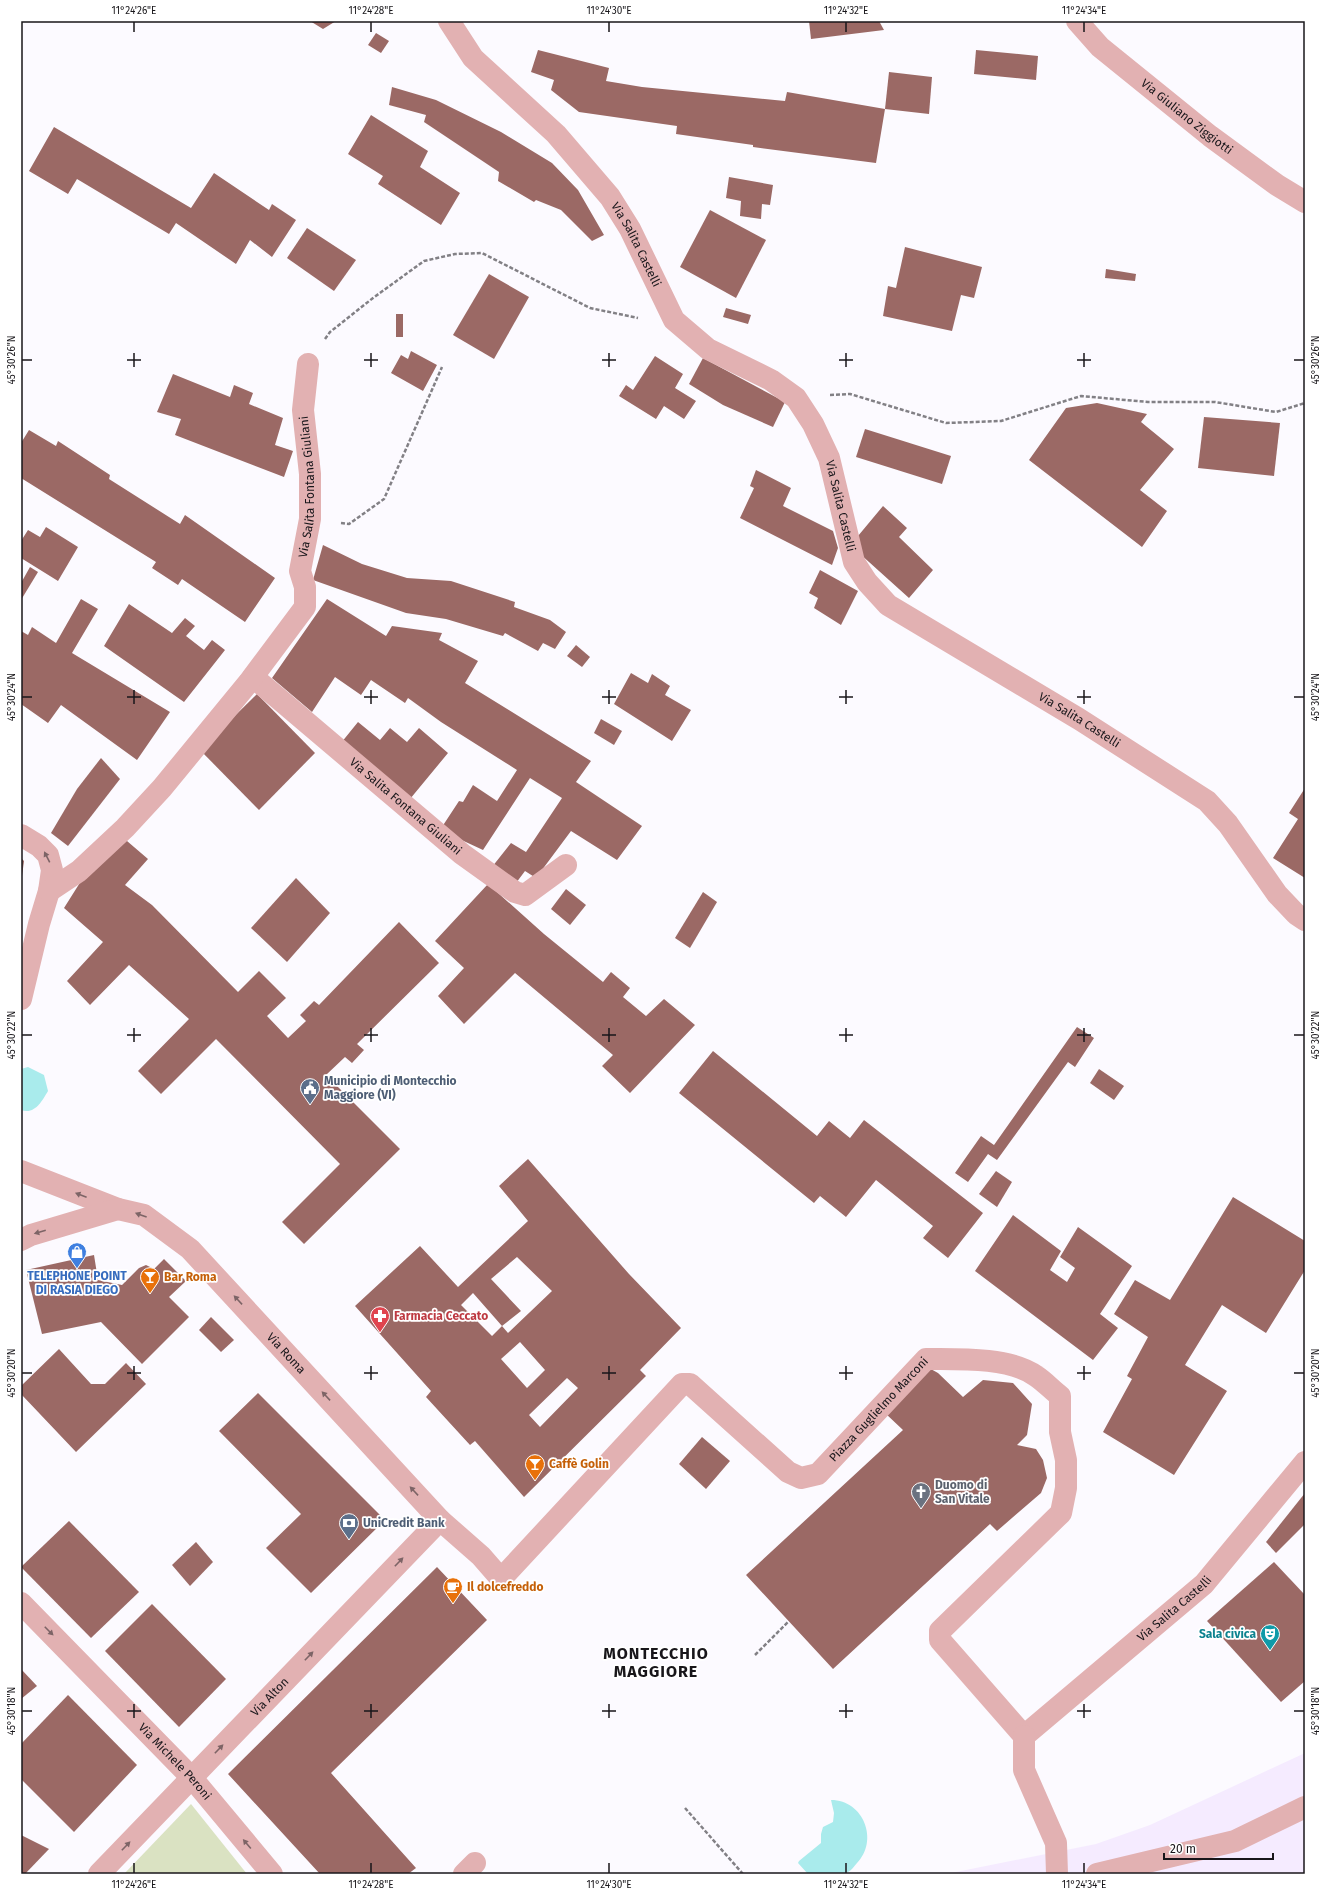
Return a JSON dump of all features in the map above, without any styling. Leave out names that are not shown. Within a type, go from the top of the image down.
[{"type":"street","name":"Via Salita Castelli","points":[[449,21],[473,58],[556,134],[610,197],[630,229],[674,320],[708,349],[771,380],[796,398],[813,424],[829,458],[854,562],[867,582],[888,605],[1079,719],[1207,801],[1228,824],[1277,894],[1296,914],[1305,920]]},
{"type":"street","name":"Via Giuliano Ziggiotti","points":[[1077,21],[1100,47],[1210,136],[1277,185],[1305,202]]},
{"type":"street","name":"Via Salita Fontana Giuliani","points":[[49,891],[79,871],[125,828],[187,759],[253,677],[305,607],[305,587],[300,571],[310,519],[310,474],[303,410],[308,364]]},
{"type":"street","name":"Via Salita Fontana Giuliani","points":[[253,677],[462,854],[515,892],[525,895],[566,865]]},
{"type":"street","points":[[21,835],[40,846],[48,855],[52,870],[49,891],[39,924],[21,999]]},
{"type":"street","name":"Via Roma","points":[[21,1171],[118,1209],[144,1215],[190,1249],[440,1520]]},
{"type":"street","name":"Via Roma","points":[[21,1240],[31,1235],[118,1209]]},
{"type":"street","name":"Piazza Guglielmo Marconi","points":[[440,1520],[481,1556],[501,1579],[682,1384],[690,1384],[788,1472],[801,1478],[818,1474],[926,1359],[967,1359],[1012,1365],[1036,1375],[1060,1396],[1060,1432],[1066,1460],[1066,1488],[1061,1512],[940,1631],[940,1640],[1024,1736]]},
{"type":"street","name":"Via Salita Castelli","points":[[1024,1736],[1204,1584],[1305,1462]]},
{"type":"street","name":"Via Alton","points":[[99,1874],[440,1520]]},
{"type":"street","name":"Via Michele Peroni","points":[[21,1603],[192,1778],[272,1874]]},
{"type":"street","points":[[1024,1736],[1024,1770],[1056,1843],[1057,1874]]},
{"type":"street","points":[[1097,1874],[1235,1841],[1305,1807]]},
{"type":"path","points":[[308,364],[330,332],[373,298],[424,261],[455,254],[482,253],[590,308],[633,317],[674,320]]},
{"type":"path","points":[[310,519],[348,524],[384,499],[442,367]]},
{"type":"path","points":[[796,398],[850,394],[946,423],[1001,421],[1081,396],[1148,402],[1215,402],[1276,412],[1305,403]]},
{"type":"path","points":[[756,1655],[789,1621]]},
{"type":"path","points":[[685,1808],[743,1874]]},
{"type":"shaded area","points":[[1305,1753],[1305,1874],[946,1874],[1096,1844],[1150,1825]]},
{"type":"green space","points":[[191,1804],[247,1874],[124,1874]]},
{"type":"water","points":[[28,1067],[44,1075],[48,1091],[38,1106],[30,1111],[26,1111],[21,1110],[21,1069]]},
{"type":"water","points":[[831,1800],[842,1802],[852,1807],[860,1814],[865,1823],[867,1833],[867,1844],[864,1854],[851,1870],[844,1874],[808,1874],[798,1863],[821,1843],[823,1827],[833,1822],[834,1813]]},
{"type":"building","points":[[310,21],[336,21],[323,29]]},
{"type":"building","points":[[809,21],[879,21],[884,30],[811,39]]},
{"type":"building","points":[[376,33],[389,41],[381,53],[368,45]]},
{"type":"building","points":[[538,50],[609,68],[606,81],[642,87],[785,101],[787,92],[885,109],[876,163],[753,147],[753,145],[676,134],[677,126],[579,112],[551,90],[554,80],[531,72]]},
{"type":"building","points":[[976,50],[1038,56],[1036,80],[974,74]]},
{"type":"building","points":[[889,72],[932,77],[929,114],[885,109]]},
{"type":"building","points":[[392,87],[436,100],[501,132],[552,163],[578,190],[604,235],[592,241],[561,210],[536,200],[534,202],[498,181],[499,172],[424,122],[426,115],[389,105]]},
{"type":"building","points":[[371,115],[428,151],[420,167],[460,193],[441,225],[378,184],[383,176],[348,154]]},
{"type":"building","points":[[54,127],[191,208],[214,173],[269,210],[272,204],[296,220],[272,257],[250,240],[236,264],[176,223],[169,234],[77,179],[68,194],[29,171]]},
{"type":"building","points":[[729,177],[773,185],[770,205],[762,204],[761,219],[740,216],[741,201],[726,198]]},
{"type":"building","points":[[710,210],[766,240],[736,298],[680,267]]},
{"type":"building","points":[[307,228],[356,260],[334,291],[287,258]]},
{"type":"building","points":[[905,247],[982,267],[974,298],[961,295],[952,331],[883,316],[888,286],[896,288]]},
{"type":"building","points":[[1106,269],[1136,274],[1135,281],[1105,278]]},
{"type":"building","points":[[489,274],[529,297],[494,359],[453,335]]},
{"type":"building","points":[[726,308],[751,315],[748,324],[723,317]]},
{"type":"building","points":[[396,314],[403,314],[403,337],[396,337]]},
{"type":"building","points":[[411,351],[437,365],[423,391],[391,373],[401,355],[408,359]]},
{"type":"building","points":[[655,356],[683,374],[675,388],[696,401],[684,419],[664,406],[656,419],[619,396],[626,385],[633,390]]},
{"type":"building","points":[[703,358],[785,402],[773,427],[723,405],[689,384]]},
{"type":"building","points":[[173,374],[230,397],[234,385],[253,393],[249,404],[283,418],[275,445],[293,451],[284,477],[175,435],[181,419],[157,412]]},
{"type":"building","points":[[1097,403],[1147,414],[1141,422],[1174,449],[1140,490],[1167,511],[1142,547],[1029,460],[1066,408]]},
{"type":"building","points":[[1204,417],[1280,423],[1274,476],[1198,468]]},
{"type":"building","points":[[865,429],[951,456],[942,484],[856,457]]},
{"type":"building","points":[[29,430],[56,446],[58,441],[110,475],[109,479],[180,524],[185,515],[275,578],[245,622],[182,579],[178,585],[152,568],[156,562],[21,478],[21,443]]},
{"type":"building","points":[[756,470],[791,488],[783,506],[833,531],[838,548],[832,565],[740,518],[754,488],[750,486]]},
{"type":"building","points":[[883,506],[907,528],[899,537],[933,570],[909,598],[859,553],[853,542]]},
{"type":"building","points":[[46,527],[78,547],[58,581],[21,558],[21,541],[28,530],[40,537]]},
{"type":"building","points":[[323,545],[362,564],[407,578],[451,581],[515,602],[514,607],[550,620],[566,632],[555,649],[543,643],[538,651],[505,633],[503,636],[446,619],[406,613],[313,580]]},
{"type":"building","points":[[30,567],[38,572],[21,600],[21,583]]},
{"type":"building","points":[[820,570],[858,591],[841,625],[814,608],[818,598],[809,593]]},
{"type":"building","points":[[81,599],[98,609],[72,653],[170,712],[137,760],[61,705],[48,723],[21,704],[21,631],[28,635],[32,627],[56,643]]},
{"type":"building","points":[[327,599],[386,636],[392,626],[442,633],[439,640],[478,661],[465,683],[591,761],[576,782],[642,826],[617,860],[571,831],[536,878],[525,871],[516,883],[492,867],[511,843],[526,852],[562,798],[530,778],[483,850],[440,830],[459,801],[463,802],[473,785],[497,801],[517,770],[441,722],[408,698],[405,703],[371,680],[361,695],[335,677],[312,712],[272,678]]},
{"type":"building","points":[[129,604],[172,633],[185,618],[195,626],[186,636],[204,650],[212,640],[225,650],[184,702],[104,646]]},
{"type":"building","points":[[576,645],[590,657],[582,667],[567,656]]},
{"type":"building","points":[[631,673],[648,683],[652,674],[670,686],[665,695],[691,710],[672,741],[614,704]]},
{"type":"building","points":[[257,694],[315,753],[259,810],[200,750]]},
{"type":"building","points":[[601,719],[622,731],[614,745],[594,733]]},
{"type":"building","points":[[358,722],[380,740],[390,728],[407,742],[419,728],[448,753],[410,799],[341,743]]},
{"type":"building","points":[[101,758],[120,779],[68,846],[51,833],[77,789]]},
{"type":"building","points":[[1305,788],[1305,878],[1273,858],[1298,819],[1289,813]]},
{"type":"building","points":[[120,835],[148,859],[125,885],[152,905],[238,992],[259,971],[286,998],[267,1016],[288,1038],[306,1021],[300,1015],[314,1001],[319,1005],[399,922],[439,963],[357,1044],[364,1050],[352,1063],[345,1057],[326,1075],[400,1149],[304,1244],[282,1222],[340,1164],[216,1039],[161,1094],[138,1071],[189,1019],[129,965],[90,1005],[67,981],[103,942],[64,908],[93,862]]},
{"type":"building","points":[[21,858],[24,861],[22,876],[21,876]]},
{"type":"building","points":[[296,878],[330,913],[287,962],[251,928]]},
{"type":"building","points":[[488,884],[544,934],[603,982],[611,972],[630,988],[623,997],[646,1016],[664,999],[695,1025],[630,1093],[602,1066],[613,1055],[515,973],[464,1024],[438,996],[464,968],[435,941]]},
{"type":"building","points":[[566,889],[586,905],[570,925],[551,909]]},
{"type":"building","points":[[703,892],[717,902],[690,948],[675,938]]},
{"type":"building","points":[[1077,1027],[1094,1038],[1075,1067],[1068,1062],[997,1160],[988,1154],[968,1182],[955,1173],[981,1136],[994,1145]]},
{"type":"building","points":[[713,1051],[817,1136],[829,1121],[850,1138],[864,1120],[983,1213],[948,1258],[923,1238],[933,1226],[876,1180],[846,1217],[820,1196],[814,1203],[679,1093]]},
{"type":"building","points":[[1099,1069],[1124,1086],[1114,1100],[1090,1083]]},
{"type":"building","points":[[528,1159],[629,1274],[681,1328],[640,1370],[646,1376],[524,1497],[475,1441],[470,1445],[426,1397],[431,1391],[355,1306],[420,1246],[458,1287],[528,1221],[499,1186]],"holes":[[[517,1257],[552,1291],[508,1333],[502,1326],[521,1311],[491,1279]],[[473,1293],[502,1326],[492,1336],[461,1305]],[[520,1342],[545,1370],[527,1388],[501,1359]],[[567,1378],[578,1388],[540,1427],[529,1415]]]},
{"type":"building","points":[[996,1171],[1012,1182],[997,1207],[979,1194]]},
{"type":"building","points":[[1233,1197],[1305,1241],[1305,1270],[1266,1333],[1222,1305],[1185,1365],[1227,1391],[1174,1475],[1103,1432],[1132,1379],[1127,1376],[1148,1337],[1114,1314],[1135,1280],[1170,1300]]},
{"type":"building","points":[[1013,1215],[1061,1251],[1050,1270],[1067,1282],[1075,1268],[1060,1257],[1078,1227],[1132,1266],[1100,1314],[1118,1328],[1093,1360],[975,1271]]},
{"type":"building","points":[[94,1255],[98,1280],[122,1285],[139,1268],[146,1265],[154,1269],[164,1259],[186,1281],[169,1297],[189,1317],[142,1364],[101,1322],[42,1334],[26,1270]]},
{"type":"building","points":[[211,1317],[234,1340],[221,1352],[199,1330]]},
{"type":"building","points":[[59,1349],[91,1384],[105,1384],[126,1363],[146,1384],[76,1452],[21,1394],[21,1386]]},
{"type":"building","name":"Duomo di San Vitale","points":[[929,1368],[938,1373],[963,1397],[983,1380],[1013,1383],[1032,1404],[1027,1435],[1017,1445],[1036,1449],[1043,1460],[1047,1478],[1041,1493],[997,1531],[990,1524],[833,1669],[746,1575],[903,1430],[885,1413]]},
{"type":"building","points":[[258,1393],[385,1520],[311,1593],[266,1548],[301,1514],[219,1431]]},
{"type":"building","points":[[702,1437],[730,1461],[706,1489],[679,1464]]},
{"type":"building","points":[[1305,1493],[1305,1524],[1276,1553],[1266,1542]]},
{"type":"building","points":[[69,1521],[139,1592],[91,1638],[21,1567]]},
{"type":"building","points":[[196,1542],[213,1562],[190,1586],[172,1565]]},
{"type":"building","name":"Sala civica","points":[[1274,1562],[1305,1595],[1305,1681],[1281,1702],[1207,1621]]},
{"type":"building","points":[[437,1567],[487,1620],[331,1773],[416,1868],[408,1874],[320,1874],[228,1774]]},
{"type":"building","points":[[152,1604],[226,1679],[179,1727],[105,1651]]},
{"type":"building","points":[[21,1669],[37,1686],[21,1699]]},
{"type":"building","points":[[68,1695],[137,1765],[74,1832],[21,1779],[21,1744]]},
{"type":"building","points":[[21,1835],[49,1849],[25,1874],[21,1874]]},
{"type":"place","name":"Municipio di Montecchio Maggiore (VI)","points":[[310,1105]]},
{"type":"place","name":"TELEPHONE POINT DI RASIA DIEGO","points":[[77,1269]]},
{"type":"place","name":"Bar Roma","points":[[150,1294]]},
{"type":"place","name":"Farmacia Ceccato","points":[[380,1333]]},
{"type":"place","name":"Caffè Golin","points":[[535,1481]]},
{"type":"place","name":"Duomo di San Vitale","points":[[921,1509]]},
{"type":"place","name":"UniCredit Bank","points":[[349,1540]]},
{"type":"place","name":"Il dolcefreddo","points":[[453,1604]]},
{"type":"place","name":"Sala civica","points":[[1270,1651]]},
{"type":"district","name":"MONTECCHIO MAGGIORE","points":[[656,1662]]}]
